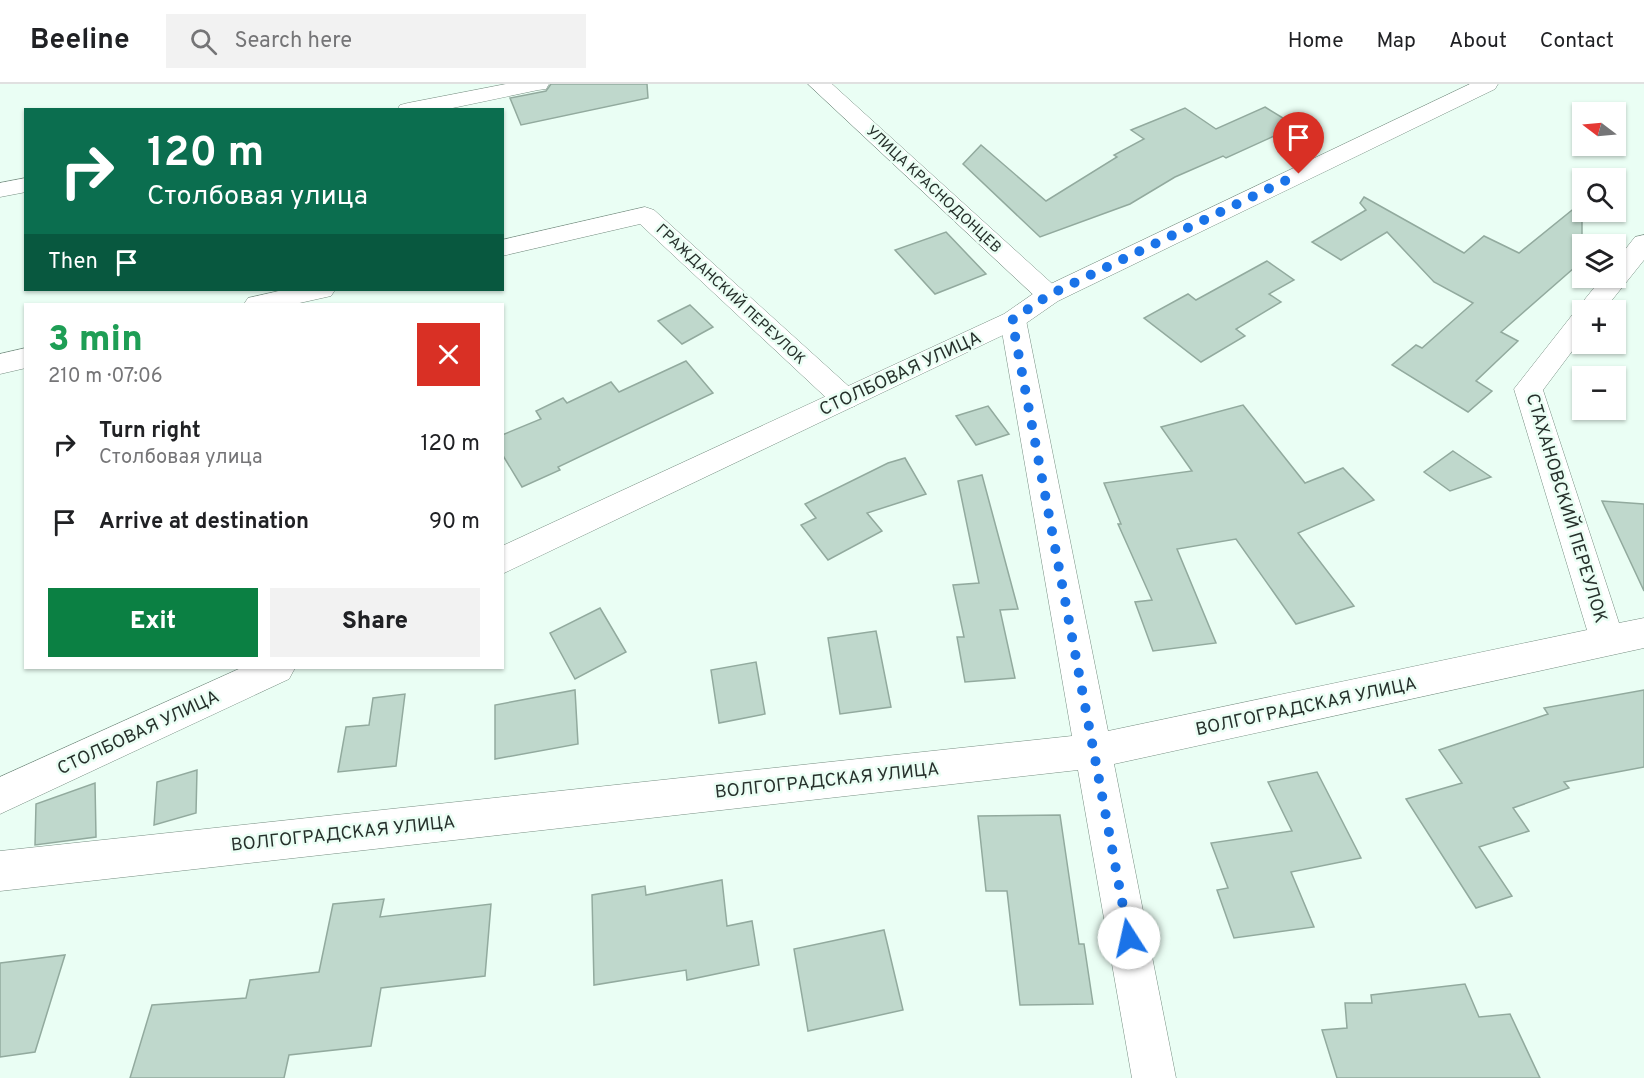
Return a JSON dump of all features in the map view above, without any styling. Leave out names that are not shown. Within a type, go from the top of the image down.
[{"type":"street","points":[[418,108],[538,84]]},
{"type":"street","name":"УЛИЦА КРАСНОДОНЦЕВ","points":[[819,84],[1049,295]]},
{"type":"street","name":"СТОЛБОВАЯ УЛИЦА","points":[[504,560],[1012,320],[1049,295],[1487,84]]},
{"type":"street","points":[[0,190],[24,185]]},
{"type":"street","name":"ГРАЖДАНСКИЙ ПЕРЕУЛОК","points":[[504,248],[645,215],[845,399]]},
{"type":"street","points":[[1598,300],[1644,243]]},
{"type":"street","points":[[262,303],[317,291]]},
{"type":"street","points":[[1012,320],[1095,751],[1154,1078]]},
{"type":"street","name":"СТАХАНОВСКИЙ ПЕРЕУЛОК","points":[[1572,333],[1528,389],[1606,641]]},
{"type":"street","points":[[0,364],[24,358]]},
{"type":"street","name":"ВОЛГОГРАДСКАЯ УЛИЦА","points":[[0,871],[1095,751],[1644,633]]},
{"type":"street","name":"СТОЛБОВАЯ УЛИЦА","points":[[0,796],[275,669]]},
{"type":"building","points":[[551,84],[647,84],[648,98],[521,125],[510,98],[546,91]]},
{"type":"building","points":[[1265,107],[1296,126],[1226,158],[1223,156],[1175,177],[1130,204],[1040,237],[963,164],[981,145],[1046,201],[1117,157],[1114,155],[1144,139],[1131,130],[1185,108],[1216,129]]},
{"type":"building","points":[[1364,197],[1464,253],[1484,236],[1519,253],[1572,210],[1572,222],[1582,222],[1582,234],[1572,234],[1572,270],[1501,332],[1518,341],[1476,381],[1492,391],[1468,412],[1392,365],[1416,345],[1422,348],[1473,303],[1434,282],[1387,232],[1341,260],[1312,242],[1366,210],[1360,203]]},
{"type":"building","points":[[946,232],[986,274],[935,294],[895,250]]},
{"type":"building","points":[[1267,261],[1294,280],[1269,294],[1281,302],[1236,329],[1245,336],[1201,362],[1144,318],[1188,294],[1196,300]]},
{"type":"building","points":[[690,305],[713,327],[682,344],[658,321]]},
{"type":"building","points":[[686,361],[713,393],[558,467],[560,470],[522,487],[504,457],[504,434],[541,419],[536,411],[563,398],[567,403],[611,382],[619,392]]},
{"type":"building","points":[[1243,405],[1305,483],[1343,468],[1374,500],[1298,533],[1354,606],[1296,624],[1236,539],[1177,549],[1216,643],[1153,651],[1135,602],[1152,600],[1118,524],[1121,524],[1104,483],[1192,471],[1161,427]]},
{"type":"building","points":[[988,406],[1009,434],[976,445],[956,416]]},
{"type":"building","points":[[1453,451],[1491,477],[1450,491],[1424,472]]},
{"type":"building","points":[[905,458],[926,494],[867,513],[882,531],[828,560],[801,525],[816,518],[805,504],[888,463]]},
{"type":"building","points":[[982,475],[1018,609],[1000,610],[1015,678],[965,682],[957,637],[964,637],[953,585],[979,583],[958,481]]},
{"type":"building","points":[[1602,501],[1644,504],[1644,591]]},
{"type":"building","points":[[600,608],[626,652],[575,679],[550,633]]},
{"type":"building","points":[[876,631],[891,707],[840,714],[828,638]]},
{"type":"building","points":[[756,662],[765,714],[719,723],[711,670]]},
{"type":"building","points":[[575,690],[578,744],[495,759],[495,705]]},
{"type":"building","points":[[1644,690],[1644,767],[1564,782],[1569,788],[1513,808],[1529,831],[1479,847],[1512,896],[1476,908],[1406,799],[1462,783],[1439,750],[1548,714],[1544,708]]},
{"type":"building","points":[[405,694],[396,766],[338,772],[346,727],[369,725],[373,698]]},
{"type":"building","points":[[197,770],[196,813],[154,825],[157,782]]},
{"type":"building","points":[[1317,772],[1361,858],[1291,872],[1314,927],[1234,938],[1217,890],[1228,888],[1211,843],[1292,831],[1268,782]]},
{"type":"building","points":[[95,783],[96,837],[35,845],[36,804]]},
{"type":"building","points":[[1060,815],[1079,944],[1084,944],[1093,1004],[1020,1005],[1007,891],[986,891],[978,816]]},
{"type":"building","points":[[722,880],[727,926],[752,921],[759,965],[687,980],[686,970],[594,985],[592,895],[645,886],[646,895]]},
{"type":"building","points":[[384,899],[380,917],[491,904],[485,976],[381,988],[371,1046],[289,1055],[284,1078],[130,1078],[152,1005],[246,998],[250,980],[319,972],[333,904]]},
{"type":"building","points":[[884,930],[903,1010],[808,1031],[794,949]]},
{"type":"building","points":[[65,955],[35,1052],[0,1057],[0,963]]},
{"type":"building","points":[[1465,984],[1479,1017],[1510,1014],[1540,1078],[1337,1078],[1322,1030],[1347,1028],[1345,1003],[1372,1003],[1371,995]]},
{"type":"route","points":[[1129,938],[1012,320],[1049,295],[1299,174]]}]
